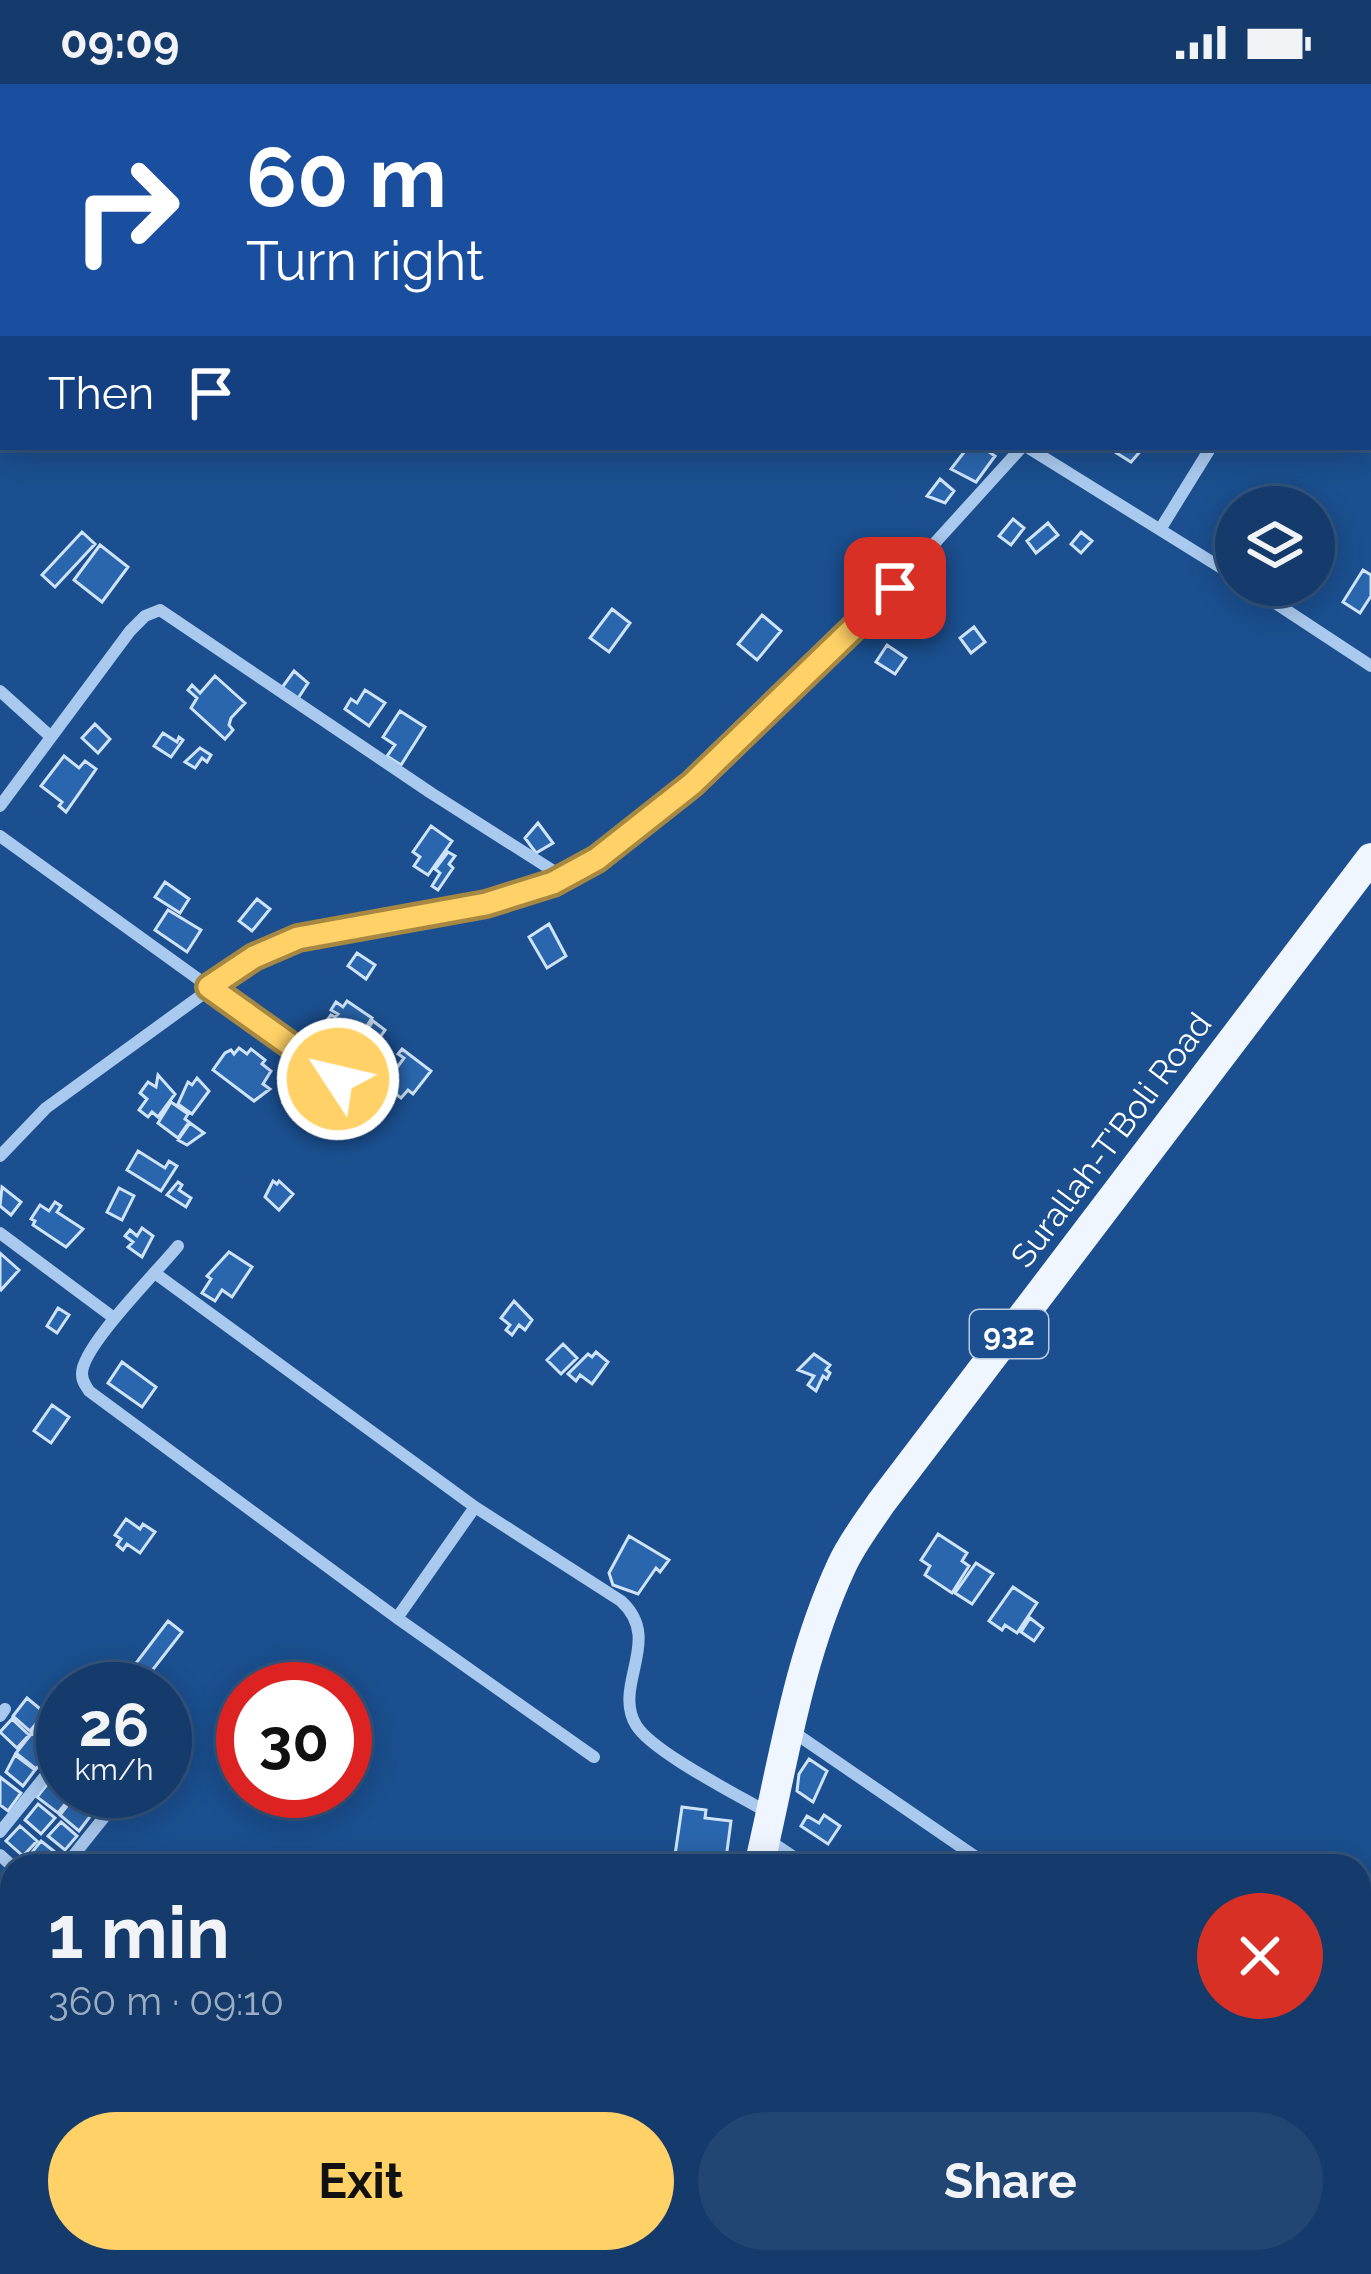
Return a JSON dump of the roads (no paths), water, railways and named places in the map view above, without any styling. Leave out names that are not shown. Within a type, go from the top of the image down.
[{"type":"main road","name":"Surallah-T'Boli Road","points":[[765,1840],[788,1729],[822,1612],[843,1563],[880,1503],[1371,858]]},
{"type":"street","points":[[0,1156],[46,1108],[254,957],[318,932],[415,920],[486,904],[563,878],[597,859],[692,784],[864,621],[1022,450]]},
{"type":"street","points":[[1030,450],[1215,563]]},
{"type":"street","points":[[1161,528],[1209,450]]},
{"type":"street","points":[[1280,606],[1371,666]]},
{"type":"street","points":[[0,806],[130,631],[145,616],[160,610],[563,878]]},
{"type":"street","points":[[0,691],[50,736]]},
{"type":"street","points":[[0,836],[338,1079]]},
{"type":"street","points":[[0,1233],[114,1318]]},
{"type":"street","points":[[178,1246],[114,1318],[85,1361],[82,1377],[89,1390],[594,1757]]},
{"type":"street","points":[[156,1274],[475,1507],[631,1610],[640,1630],[631,1698],[638,1729],[765,1840]]},
{"type":"street","points":[[397,1618],[475,1507]]},
{"type":"street","points":[[788,1729],[970,1854]]},
{"type":"street","points":[[0,1832],[36,1787]]},
{"type":"street","points":[[74,1854],[103,1818]]}]
